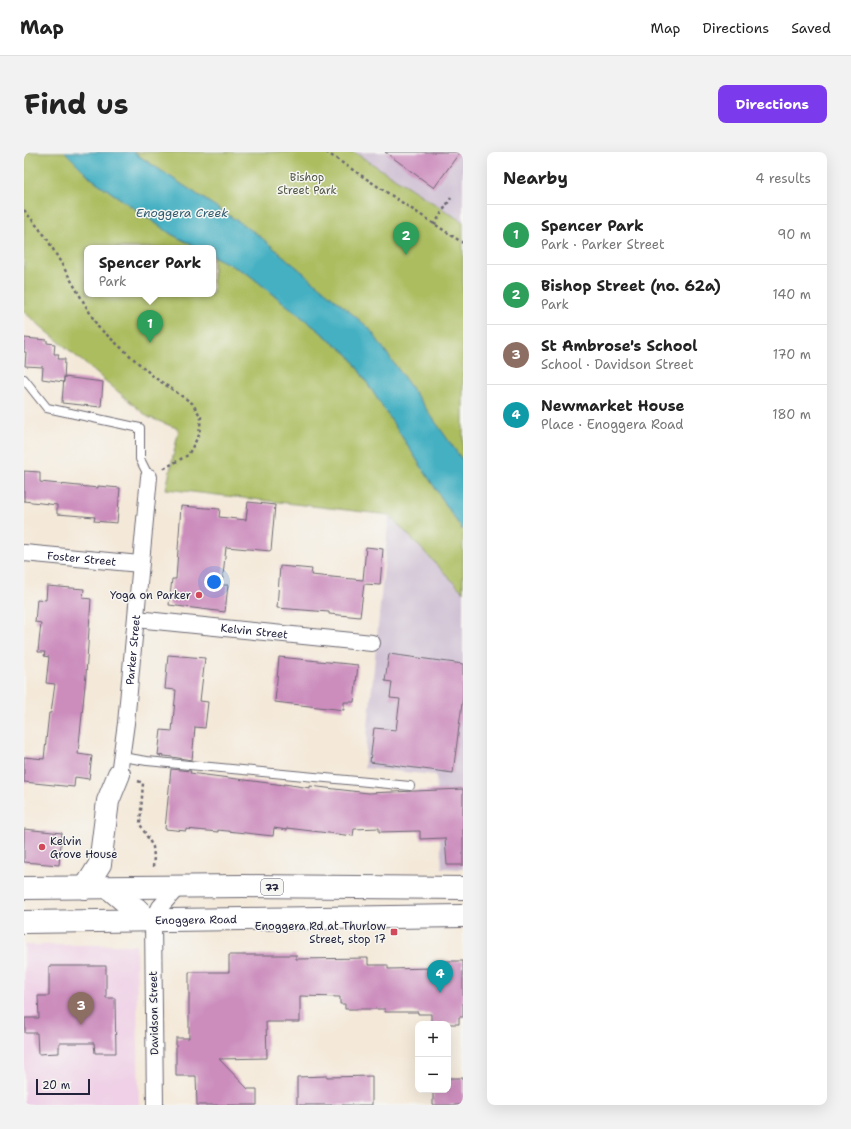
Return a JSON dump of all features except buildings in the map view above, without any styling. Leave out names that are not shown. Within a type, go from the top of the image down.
[{"type":"main road","points":[[94,888],[100,864],[108,801],[120,765]]},
{"type":"main road","name":"77","points":[[24,888],[178,886],[463,888]]},
{"type":"main road","name":"Enoggera Road","points":[[24,922],[463,916]]},
{"type":"street","name":"Parker Street","points":[[120,765],[136,619],[149,477]]},
{"type":"street","name":"Foster Street","points":[[24,553],[140,564]]},
{"type":"street","name":"Kelvin Street","points":[[136,619],[372,643]]},
{"type":"street","points":[[94,888],[123,904],[138,906],[153,921],[160,907],[178,886]]},
{"type":"street","name":"Davidson Street","points":[[153,921],[155,1105]]},
{"type":"lane","points":[[24,379],[48,408],[140,428],[140,459],[149,477]]},
{"type":"lane","points":[[120,765],[147,761],[410,786]]},
{"type":"path","points":[[326,152],[463,243]]},
{"type":"path","points":[[434,225],[451,198]]},
{"type":"path","points":[[24,210],[46,237],[98,327],[154,377],[192,403],[201,417],[199,435],[188,455],[149,477]]},
{"type":"path","points":[[120,765],[143,783],[140,824],[153,847],[153,869]]},
{"type":"shaded area","points":[[354,152],[463,152],[463,222],[363,158]]},
{"type":"shaded area","points":[[389,515],[463,592],[463,869],[442,868],[436,775],[364,768]]},
{"type":"shaded area","points":[[24,945],[136,945],[139,1105],[24,1105]]},
{"type":"green space","points":[[24,152],[65,152],[92,179],[171,234],[192,245],[84,245],[84,297],[216,297],[216,258],[248,274],[349,355],[463,531],[463,592],[389,515],[166,489],[179,429],[148,417],[24,312]]},
{"type":"green space","name":"Bishop Street Park","points":[[133,152],[354,152],[463,222],[463,461],[369,328],[257,234]]},
{"type":"water","name":"Enoggera Creek","points":[[65,152],[133,152],[257,234],[369,328],[463,461],[463,531],[349,355],[248,274],[216,258],[216,245],[192,245],[171,234],[92,179]]},
{"type":"place","name":"Bishop Street (no. 62a)","points":[[406,255]]},
{"type":"place","name":"Spencer Park","points":[[150,343]]},
{"type":"place","name":"Yoga on Parker","points":[[199,595]]},
{"type":"place","name":"Kelvin Grove House","points":[[42,847]]},
{"type":"place","name":"Enoggera Rd at Thurlow Street, stop 17","points":[[394,932]]},
{"type":"place","name":"Newmarket House","points":[[440,993]]},
{"type":"place","name":"St Ambrose's School","points":[[81,1025]]}]
